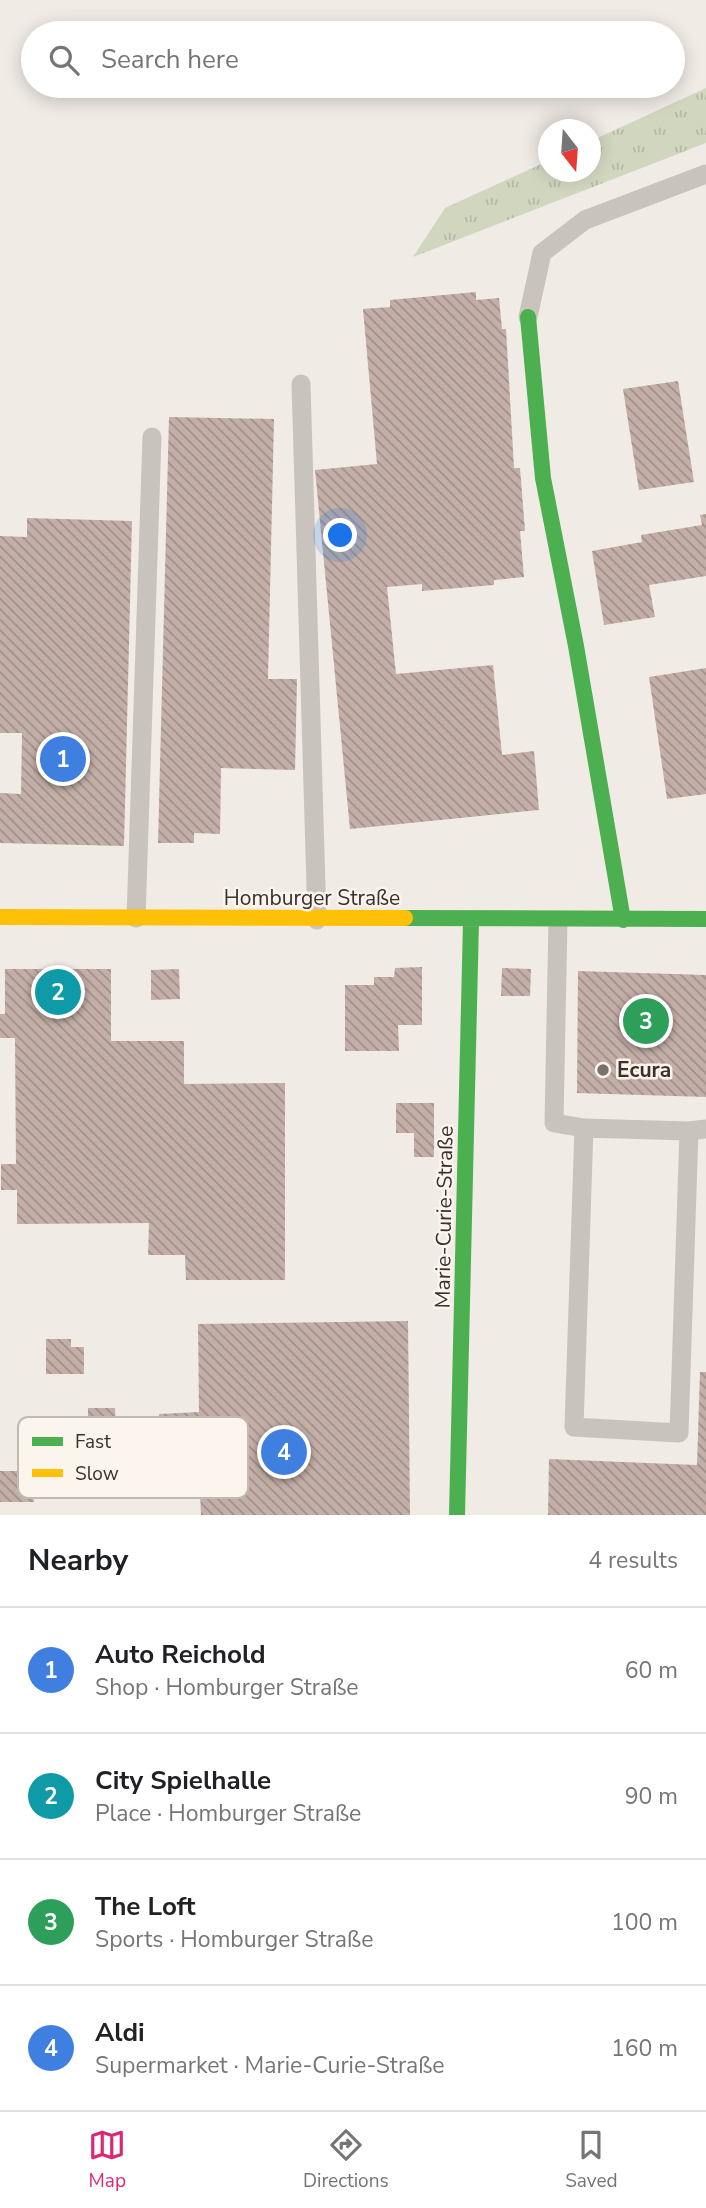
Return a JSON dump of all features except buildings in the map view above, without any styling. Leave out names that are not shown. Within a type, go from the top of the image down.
[{"type":"street","points":[[528,317],[543,478],[576,646],[623,920]]},
{"type":"street","name":"Homburger Straße","points":[[0,917],[706,919]]},
{"type":"street","name":"Marie-Curie-Straße","points":[[457,1515],[471,920]]},
{"type":"lane","points":[[528,317],[542,253],[586,220],[706,174]]},
{"type":"lane","points":[[301,384],[317,919]]},
{"type":"lane","points":[[136,918],[152,437]]},
{"type":"lane","points":[[558,920],[554,1123],[584,1128],[697,1130],[679,1433],[574,1427],[584,1128]]},
{"type":"green space","points":[[706,88],[706,143],[413,257],[445,208],[538,166],[538,182],[601,182],[601,136]]},
{"type":"traffic: fast","points":[[528,317],[543,478],[576,646],[623,920]]},
{"type":"traffic: fast","points":[[405,918],[706,919]]},
{"type":"traffic: fast","points":[[457,1515],[471,921]]},
{"type":"traffic: slow","points":[[0,917],[405,918]]},
{"type":"place","name":"Auto Reichold","points":[[63,759]]},
{"type":"place","name":"City Spielhalle","points":[[58,992]]},
{"type":"place","name":"The Loft","points":[[646,1021]]},
{"type":"place","name":"Ecura","points":[[603,1070]]},
{"type":"place","name":"Aldi","points":[[284,1452]]}]
